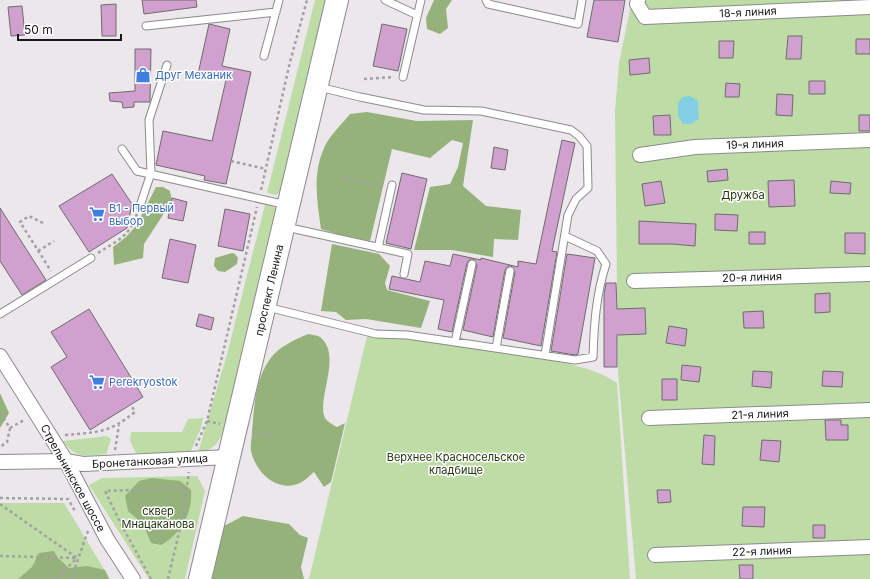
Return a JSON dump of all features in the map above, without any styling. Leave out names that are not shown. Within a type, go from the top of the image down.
[{"type":"main road","name":"проспект Ленина","points":[[200,579],[337,0]]},
{"type":"street","name":"18-я линия","points":[[638,0],[637,4],[645,17],[870,7]]},
{"type":"street","name":"19-я линия","points":[[640,155],[695,147],[870,140]]},
{"type":"street","name":"20-я линия","points":[[634,282],[870,274]]},
{"type":"street","name":"Стрельнинское шоссе","points":[[0,356],[66,461],[104,534],[133,579]]},
{"type":"street","name":"21-я линия","points":[[650,418],[870,410]]},
{"type":"street","name":"Бронетанковая улица","points":[[0,462],[66,461],[83,464],[228,457]]},
{"type":"street","name":"22-я линия","points":[[655,555],[870,547]]},
{"type":"lane","points":[[264,56],[279,0]]},
{"type":"lane","points":[[384,0],[417,15]]},
{"type":"lane","points":[[403,77],[421,0]]},
{"type":"lane","points":[[486,0],[488,4],[578,24],[582,0]]},
{"type":"lane","points":[[146,26],[276,12]]},
{"type":"lane","points":[[140,206],[150,173],[149,120],[167,65]]},
{"type":"lane","points":[[317,86],[360,97],[424,110],[481,111],[570,130],[579,136],[587,146],[588,188],[576,199],[568,215],[545,355]]},
{"type":"lane","points":[[122,149],[137,171],[289,206]]},
{"type":"lane","points":[[378,248],[392,186]]},
{"type":"lane","points":[[284,227],[408,254],[404,274]]},
{"type":"lane","points":[[264,307],[376,334],[407,335],[575,360],[592,357],[595,312],[599,284],[606,264],[597,251],[564,236]]},
{"type":"lane","points":[[0,314],[91,258]]},
{"type":"lane","points":[[456,342],[472,264]]},
{"type":"lane","points":[[496,348],[510,271]]},
{"type":"path","points":[[168,579],[182,520],[190,460],[206,421],[290,62],[307,0]]},
{"type":"path","points":[[364,79],[403,77]]},
{"type":"path","points":[[232,161],[266,169]]},
{"type":"path","points":[[342,176],[392,186]]},
{"type":"path","points":[[91,258],[127,234],[140,206]]},
{"type":"path","points":[[43,224],[29,216],[20,222],[56,280]]},
{"type":"path","points":[[38,251],[54,241]]},
{"type":"path","points":[[62,429],[65,435],[101,432],[119,425],[135,412],[131,405]]},
{"type":"path","points":[[0,413],[10,428],[7,442],[0,447]]},
{"type":"path","points":[[10,428],[36,414]]},
{"type":"path","points":[[113,463],[119,425]]},
{"type":"path","points":[[151,579],[105,491],[186,488]]},
{"type":"path","points":[[0,498],[68,499],[76,512]]},
{"type":"path","points":[[0,504],[78,558]]},
{"type":"path","points":[[121,524],[182,520]]},
{"type":"path","points":[[84,525],[92,537]]},
{"type":"path","points":[[71,579],[88,531]]},
{"type":"path","points":[[0,556],[78,558]]},
{"type":"path","points":[[56,579],[78,558]]},
{"type":"green space","points":[[315,0],[326,0],[280,192],[276,195],[267,193]]},
{"type":"green space","points":[[434,0],[452,0],[446,9],[448,28],[440,34],[427,29],[426,18]]},
{"type":"green space","name":"Дружба","points":[[632,0],[870,0],[870,579],[636,579],[618,372],[615,111],[619,63]]},
{"type":"green space","points":[[367,112],[417,121],[473,120],[463,186],[486,206],[521,210],[518,240],[494,239],[493,257],[452,250],[414,250],[430,187],[450,184],[458,167],[463,143],[452,140],[430,158],[392,149],[370,241],[321,229],[318,208],[317,177],[321,156],[330,138],[350,114]]},
{"type":"green space","points":[[156,187],[163,187],[170,191],[172,201],[144,244],[143,258],[114,265],[113,247],[126,237],[136,226]]},
{"type":"green space","points":[[265,205],[274,207],[277,213],[253,304],[224,427],[218,442],[215,445],[198,453],[227,354]]},
{"type":"green space","points":[[332,244],[379,254],[390,266],[385,283],[387,290],[430,301],[421,328],[366,319],[346,320],[336,312],[321,311]]},
{"type":"green space","points":[[232,253],[238,258],[237,264],[225,272],[218,271],[214,266],[215,258]]},
{"type":"green space","points":[[308,334],[320,337],[326,345],[329,355],[328,377],[323,410],[325,418],[337,427],[345,423],[331,482],[324,487],[314,472],[300,483],[283,485],[276,483],[269,479],[258,467],[251,451],[256,394],[265,367],[278,350]]},
{"type":"green space","name":"Верхнее Красносельское кладбище","points":[[367,336],[434,342],[562,362],[593,371],[606,376],[617,383],[630,579],[309,579]]},
{"type":"green space","points":[[0,393],[9,413],[0,428]]},
{"type":"green space","points":[[203,418],[201,428],[190,453],[136,453],[130,441],[131,432],[182,432],[188,419]]},
{"type":"green space","points":[[107,436],[111,439],[106,454],[87,456],[77,454],[72,451],[63,441]]},
{"type":"green space","name":"сквер Мнацаканова","points":[[197,476],[205,491],[185,579],[149,579],[89,485],[102,478]]},
{"type":"green space","points":[[152,478],[180,481],[191,490],[188,515],[180,529],[161,545],[151,543],[143,524],[128,511],[125,496],[139,481]]},
{"type":"green space","points":[[0,503],[64,503],[110,579],[0,579]]},
{"type":"green space","points":[[243,516],[289,524],[300,535],[308,538],[301,567],[304,579],[212,579],[224,526]]},
{"type":"green space","points":[[54,551],[58,558],[69,568],[87,566],[105,570],[109,579],[18,579],[32,567],[39,553]]},
{"type":"water","points":[[690,96],[698,101],[699,119],[691,124],[683,124],[678,116],[678,103],[683,97]]},
{"type":"building","points":[[142,0],[196,0],[197,7],[144,14]]},
{"type":"building","points":[[594,0],[625,0],[618,42],[587,37]]},
{"type":"building","points":[[116,4],[116,36],[102,36],[101,5]]},
{"type":"building","points":[[22,6],[25,35],[11,36],[8,7]]},
{"type":"building","points":[[209,24],[230,29],[222,66],[251,72],[226,184],[204,180],[205,176],[156,165],[163,131],[212,141],[226,80],[198,74]]},
{"type":"building","points":[[382,24],[407,29],[398,71],[373,66]]},
{"type":"building","points":[[788,36],[802,36],[801,59],[786,59]]},
{"type":"building","points":[[856,39],[870,39],[870,54],[856,54]]},
{"type":"building","points":[[719,41],[734,41],[733,58],[719,58]]},
{"type":"building","name":"Друг Механик","points":[[135,49],[151,49],[150,102],[134,102],[134,107],[123,108],[122,102],[110,101],[109,93],[135,91]]},
{"type":"building","points":[[649,58],[650,73],[630,75],[629,60]]},
{"type":"building","points":[[809,81],[825,81],[825,94],[809,94]]},
{"type":"building","points":[[726,83],[740,84],[739,97],[725,97]]},
{"type":"building","points":[[777,94],[793,95],[792,116],[776,115]]},
{"type":"building","points":[[670,115],[671,135],[654,135],[653,116]]},
{"type":"building","points":[[859,115],[870,115],[870,131],[859,131]]},
{"type":"building","points":[[562,140],[575,143],[552,251],[557,252],[541,346],[503,338],[515,272],[511,266],[508,266],[505,270],[493,337],[463,330],[477,265],[473,259],[470,259],[467,263],[452,332],[438,329],[444,300],[389,289],[392,276],[420,282],[425,261],[450,266],[453,254],[481,260],[481,258],[518,267],[518,261],[536,264]]},
{"type":"building","points":[[494,147],[508,150],[505,170],[491,168]]},
{"type":"building","points":[[727,169],[728,180],[708,182],[707,171]]},
{"type":"building","points":[[402,173],[427,179],[411,249],[386,243]]},
{"type":"building","name":"В1 - Первый выбор","points":[[112,174],[132,204],[127,228],[89,252],[59,206]]},
{"type":"building","points":[[794,180],[795,206],[769,207],[768,181]]},
{"type":"building","points":[[661,181],[665,203],[645,206],[642,184]]},
{"type":"building","points":[[831,181],[851,183],[850,194],[830,193]]},
{"type":"building","points":[[172,198],[187,202],[183,221],[168,218]]},
{"type":"building","points":[[0,208],[46,280],[22,295],[0,261]]},
{"type":"building","points":[[225,209],[250,214],[243,251],[218,246]]},
{"type":"building","points":[[715,214],[738,215],[737,231],[715,230]]},
{"type":"building","points":[[639,221],[696,224],[695,246],[639,244]]},
{"type":"building","points":[[749,232],[765,232],[765,244],[749,244]]},
{"type":"building","points":[[845,233],[865,233],[865,254],[845,253]]},
{"type":"building","points":[[170,239],[196,245],[188,283],[162,278]]},
{"type":"building","points":[[567,254],[595,258],[578,354],[575,355],[551,351]]},
{"type":"building","points":[[606,283],[616,283],[617,309],[645,308],[646,334],[617,335],[617,367],[604,367],[604,295]]},
{"type":"building","points":[[830,293],[830,312],[815,313],[815,294]]},
{"type":"building","name":"Perekryostok","points":[[89,309],[143,397],[90,430],[51,367],[67,357],[51,332]]},
{"type":"building","points":[[763,311],[764,328],[744,328],[743,312]]},
{"type":"building","points":[[199,314],[214,318],[211,330],[196,326]]},
{"type":"building","points":[[669,326],[687,329],[685,346],[666,343]]},
{"type":"building","points":[[682,365],[701,367],[699,382],[681,380]]},
{"type":"building","points":[[753,371],[772,372],[771,388],[752,386]]},
{"type":"building","points":[[823,371],[843,372],[842,387],[822,386]]},
{"type":"building","points":[[662,379],[677,379],[677,400],[662,400]]},
{"type":"building","points":[[825,420],[841,420],[841,425],[848,425],[848,440],[826,440]]},
{"type":"building","points":[[704,435],[715,436],[714,465],[702,464]]},
{"type":"building","points":[[762,440],[781,441],[779,462],[760,460]]},
{"type":"building","points":[[657,490],[670,490],[671,502],[658,503]]},
{"type":"building","points":[[743,507],[765,507],[764,527],[742,526]]},
{"type":"building","points":[[813,525],[825,525],[825,538],[813,538]]},
{"type":"building","points":[[739,565],[753,565],[753,579],[740,579]]},
{"type":"place","name":"Друг Механик","points":[[143,75]]},
{"type":"place","name":"В1 - Первый выбор","points":[[97,214]]},
{"type":"place","name":"Perekryostok","points":[[97,382]]}]
